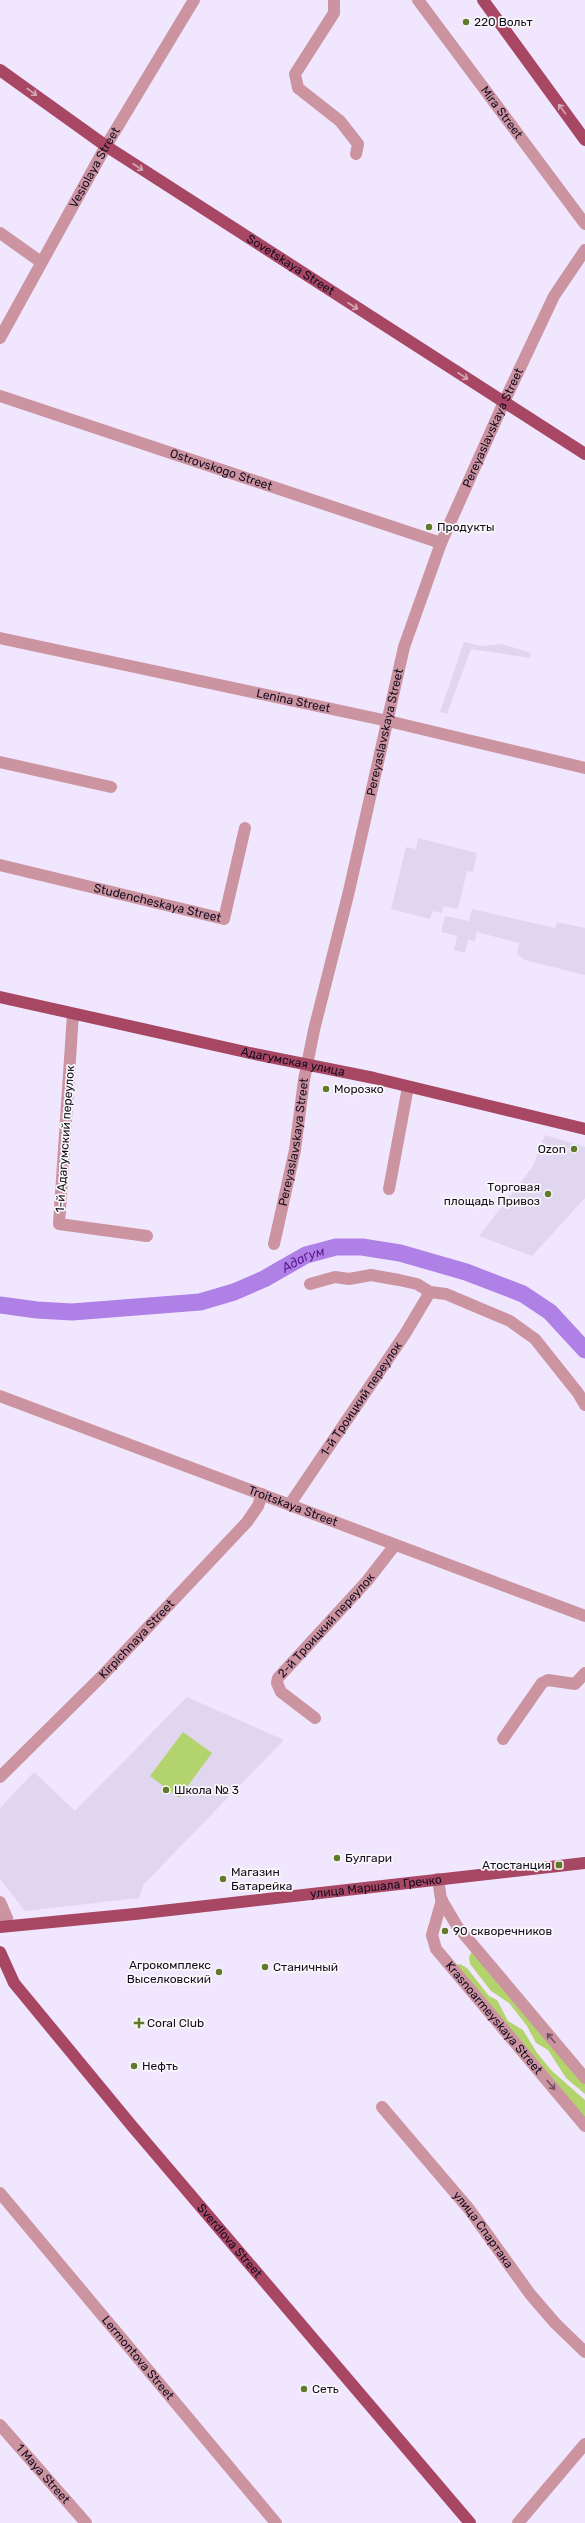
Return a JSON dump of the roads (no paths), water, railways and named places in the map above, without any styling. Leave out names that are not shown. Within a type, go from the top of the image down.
[{"type":"main road","points":[[483,0],[584,137]]},
{"type":"main road","name":"Sovetskaya Street","points":[[0,70],[106,146],[585,454]]},
{"type":"main road","name":"Адагумская улица","points":[[0,997],[250,1053],[308,1064],[585,1129]]},
{"type":"main road","name":"улица Маршала Гречко","points":[[0,1925],[135,1914],[585,1863]]},
{"type":"main road","name":"Sverdlova Street","points":[[0,1952],[14,1983],[132,2126],[470,2523]]},
{"type":"street","name":"Vesiolaya Street","points":[[0,338],[106,146],[194,0]]},
{"type":"street","points":[[334,0],[334,13],[296,74],[296,79],[298,88],[340,121],[358,144],[356,154]]},
{"type":"street","name":"Mira Street","points":[[418,0],[585,224]]},
{"type":"street","points":[[0,233],[41,262]]},
{"type":"street","name":"Pereyaslavskaya Street","points":[[274,1244],[295,1150],[314,1030],[388,721],[404,647],[441,543],[504,402],[554,296],[585,250]]},
{"type":"street","name":"Ostrovskogo Street","points":[[0,396],[441,543]]},
{"type":"street","name":"Lenina Street","points":[[0,638],[388,721],[585,768]]},
{"type":"street","points":[[0,762],[111,787]]},
{"type":"street","name":"Studencheskaya Street","points":[[0,865],[224,919],[245,828]]},
{"type":"street","name":"1-й Адагумский переулок","points":[[73,1014],[59,1224],[147,1236]]},
{"type":"street","points":[[389,1188],[408,1087]]},
{"type":"street","points":[[310,1284],[335,1277],[349,1279],[371,1275],[418,1284],[430,1292],[446,1294],[510,1321],[524,1329],[535,1339],[568,1380],[585,1405]]},
{"type":"street","name":"1-й Троицкий переулок","points":[[290,1504],[405,1334],[430,1292]]},
{"type":"street","name":"Troitskaya Street","points":[[0,1396],[585,1616]]},
{"type":"street","name":"Kirpichnaya Street","points":[[0,1777],[102,1676],[247,1522],[258,1506],[262,1494]]},
{"type":"street","name":"2-й Троицкий переулок","points":[[315,1718],[281,1692],[277,1683],[278,1678],[367,1581],[395,1545]]},
{"type":"street","points":[[503,1739],[542,1684],[548,1680],[575,1684],[585,1673]]},
{"type":"street","name":"Krasnoarmeyskaya Street","points":[[438,1879],[441,1900],[432,1935],[436,1949],[585,2126]]},
{"type":"street","name":"Krasnoarmeyskaya Street","points":[[441,1900],[457,1926],[585,2078]]},
{"type":"street","points":[[0,1902],[7,1918],[0,1925]]},
{"type":"street","name":"улица Спартака","points":[[382,2107],[469,2209],[530,2294],[554,2323],[585,2352]]},
{"type":"street","name":"Lermontova Street","points":[[0,2193],[276,2523]]},
{"type":"street","name":"1 Maya Street","points":[[0,2425],[86,2523]]},
{"type":"street","points":[[518,2523],[585,2444]]},
{"type":"waterway","name":"Адагум","points":[[0,1305],[37,1310],[72,1312],[200,1302],[234,1292],[264,1279],[306,1255],[336,1247],[362,1247],[400,1253],[466,1272],[523,1294],[550,1312],[585,1350]]},
{"type":"place","name":"220 Вольт","points":[[466,22]]},
{"type":"place","name":"Продукты","points":[[429,527]]},
{"type":"place","name":"Морозко","points":[[326,1089]]},
{"type":"place","name":"Ozon","points":[[574,1149]]},
{"type":"place","name":"Торговая площадь Привоз","points":[[548,1194]]},
{"type":"place","name":"Школа № 3","points":[[166,1790]]},
{"type":"place","name":"Булгари","points":[[337,1858]]},
{"type":"place","name":"Атостанция","points":[[559,1865]]},
{"type":"place","name":"Магазин Батарейка","points":[[223,1879]]},
{"type":"place","name":"90 скворечников","points":[[445,1931]]},
{"type":"place","name":"Станичный","points":[[265,1967]]},
{"type":"place","name":"Агрокомплекс Выселковский","points":[[219,1972]]},
{"type":"place","name":"Coral Club","points":[[139,2023]]},
{"type":"place","name":"Нефть","points":[[134,2066]]},
{"type":"place","name":"Сеть","points":[[304,2389]]}]
